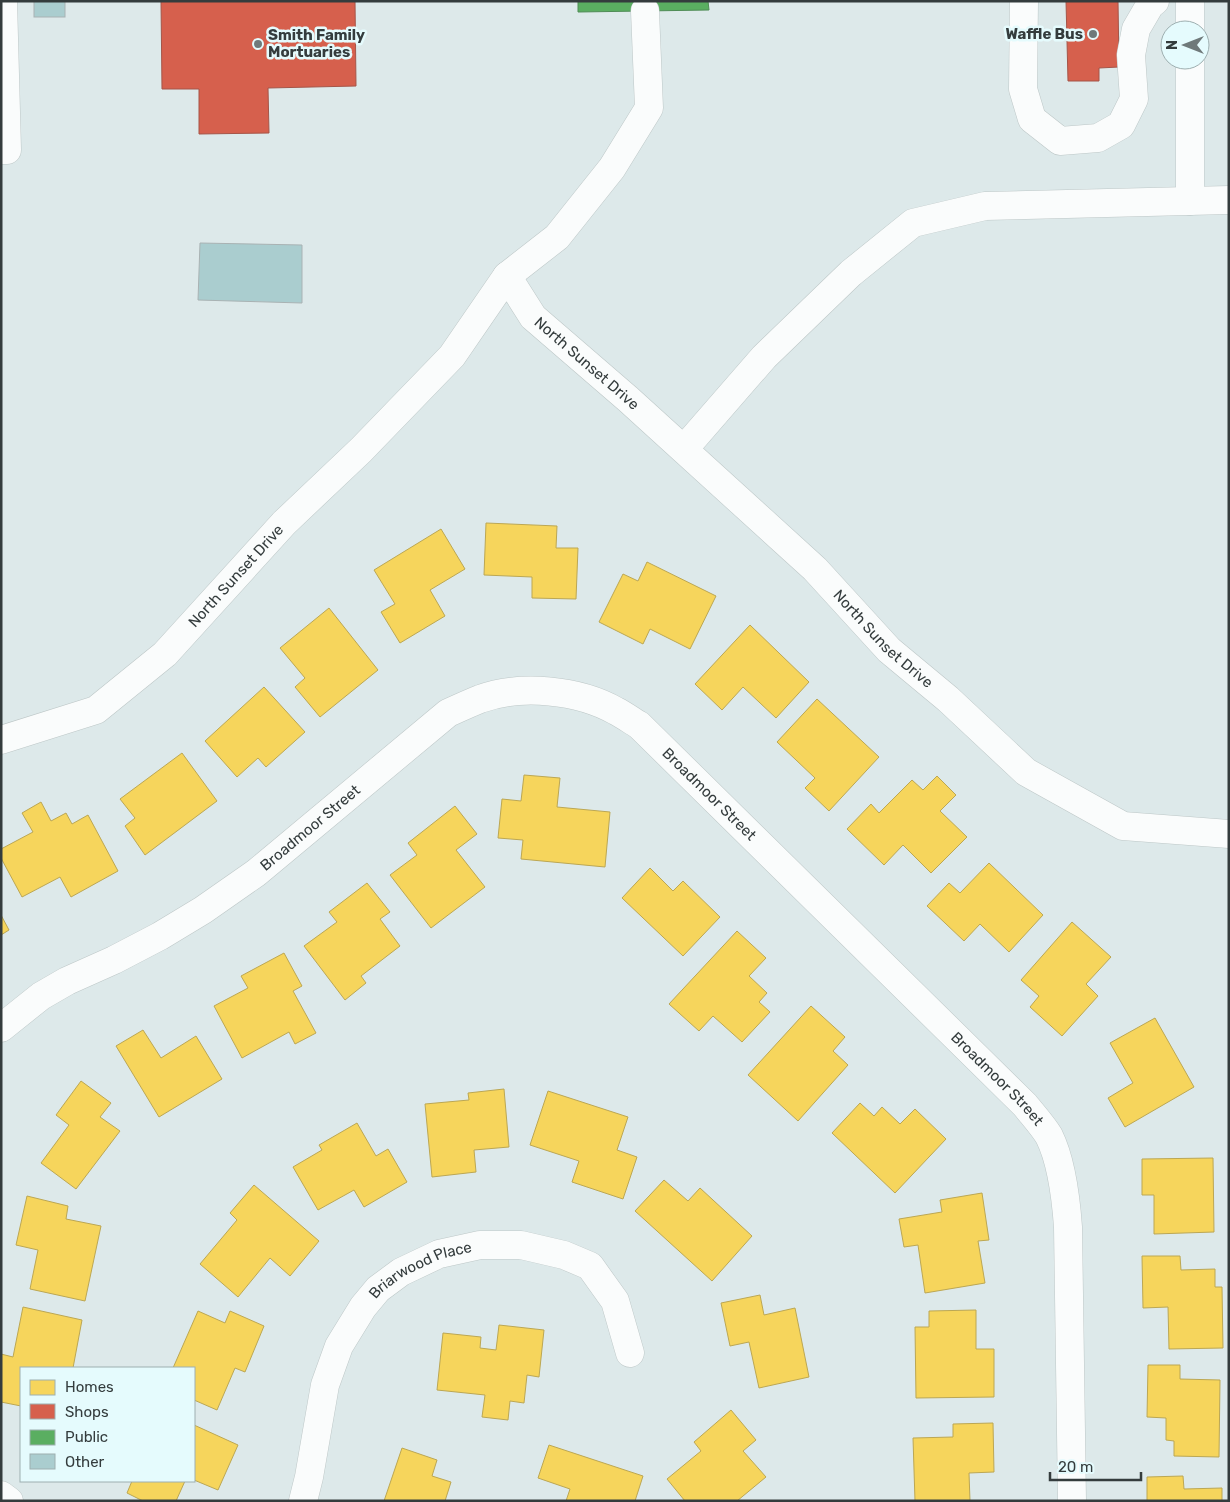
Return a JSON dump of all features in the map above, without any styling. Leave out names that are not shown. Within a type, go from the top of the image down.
[{"type":"street","points":[[1024,1],[1023,89],[1032,119],[1060,141],[1098,138],[1122,125],[1134,99],[1131,55],[1136,28],[1150,5],[1156,1]]},
{"type":"street","points":[[1190,1],[1190,20]]},
{"type":"street","points":[[507,276],[557,237],[612,168],[649,108],[645,11]]},
{"type":"street","points":[[1,150],[7,150],[3,14]]},
{"type":"street","points":[[1190,70],[1190,201]]},
{"type":"street","points":[[684,449],[764,357],[851,273],[913,222],[985,206],[1229,200]]},
{"type":"street","name":"North Sunset Drive","points":[[1,740],[96,710],[165,654],[284,523],[361,450],[452,356],[507,276],[534,318],[684,449],[815,569],[889,650],[948,699],[1026,772],[1124,826],[1229,834]]},
{"type":"street","name":"Broadmoor Street","points":[[1,1028],[41,996],[67,981],[114,960],[160,936],[203,910],[256,873],[448,713],[482,698],[519,691],[556,692],[580,697],[615,710],[639,726],[819,902],[1025,1105],[1048,1136],[1060,1168],[1067,1207],[1072,1501]]},
{"type":"street","name":"Briarwood Place","points":[[302,1501],[310,1477],[325,1385],[339,1346],[363,1307],[378,1289],[401,1272],[439,1254],[480,1245],[521,1245],[564,1255],[590,1266],[614,1300],[630,1354]]},
{"type":"street","points":[[1,1495],[9,1501]]},
{"type":"building: Homes","points":[[486,523],[557,526],[556,548],[578,548],[576,599],[532,598],[532,577],[484,575]]},
{"type":"building: Homes","points":[[441,529],[465,569],[430,590],[445,616],[400,643],[381,612],[395,604],[374,570]]},
{"type":"building: Homes","points":[[647,562],[716,596],[690,649],[650,629],[643,644],[599,622],[623,574],[638,581]]},
{"type":"building: Homes","points":[[329,608],[378,670],[320,717],[295,687],[305,678],[280,648]]},
{"type":"building: Homes","points":[[750,625],[809,682],[776,718],[743,687],[722,710],[695,684]]},
{"type":"building: Homes","points":[[264,687],[305,732],[266,767],[258,758],[237,777],[205,741]]},
{"type":"building: Homes","points":[[817,699],[879,757],[829,811],[805,788],[815,778],[777,742]]},
{"type":"building: Homes","points":[[182,753],[217,801],[145,855],[125,826],[135,818],[120,799]]},
{"type":"building: Homes","points":[[524,775],[560,778],[557,807],[610,812],[605,867],[521,859],[523,840],[498,838],[502,799],[521,801]]},
{"type":"building: Homes","points":[[937,776],[956,795],[940,811],[967,837],[931,873],[903,845],[884,865],[847,829],[871,804],[879,813],[912,780],[923,790]]},
{"type":"building: Homes","points":[[41,802],[51,821],[66,813],[72,824],[88,815],[118,871],[71,897],[60,877],[22,897],[1,858],[1,849],[33,832],[22,813]]},
{"type":"building: Homes","points":[[455,806],[477,834],[456,850],[485,887],[431,928],[390,875],[417,855],[408,843]]},
{"type":"building: Homes","points":[[989,863],[1043,915],[1009,952],[980,924],[964,941],[927,906],[949,883],[960,893]]},
{"type":"building: Homes","points":[[650,868],[673,891],[683,881],[720,917],[683,956],[622,898]]},
{"type":"building: Homes","points":[[367,883],[390,912],[380,919],[400,946],[361,976],[366,983],[345,1000],[304,946],[337,922],[329,912]]},
{"type":"building: Homes","points":[[1,915],[9,930],[1,935]]},
{"type":"building: Homes","points":[[1072,922],[1111,957],[1086,984],[1098,996],[1062,1036],[1030,1007],[1039,996],[1021,980]]},
{"type":"building: Homes","points":[[737,931],[766,958],[749,976],[767,993],[759,1002],[770,1012],[742,1042],[713,1016],[699,1031],[669,1004]]},
{"type":"building: Homes","points":[[284,953],[302,986],[293,991],[316,1033],[295,1044],[289,1032],[242,1058],[214,1006],[248,988],[241,976]]},
{"type":"building: Homes","points":[[811,1006],[845,1037],[833,1051],[848,1065],[798,1121],[748,1075]]},
{"type":"building: Homes","points":[[1155,1018],[1194,1087],[1125,1127],[1108,1098],[1133,1083],[1110,1043]]},
{"type":"building: Homes","points":[[143,1030],[161,1058],[196,1036],[222,1079],[159,1117],[116,1046]]},
{"type":"building: Homes","points":[[81,1081],[111,1103],[100,1117],[120,1131],[76,1189],[41,1163],[69,1125],[56,1115]]},
{"type":"building: Homes","points":[[504,1089],[509,1147],[474,1150],[476,1172],[432,1177],[425,1104],[469,1100],[468,1093]]},
{"type":"building: Homes","points":[[548,1091],[628,1117],[617,1150],[637,1157],[623,1199],[572,1182],[579,1161],[530,1145]]},
{"type":"building: Homes","points":[[860,1103],[874,1116],[882,1107],[900,1124],[915,1109],[946,1139],[895,1193],[832,1133]]},
{"type":"building: Homes","points":[[357,1123],[376,1156],[388,1149],[407,1182],[364,1207],[354,1190],[318,1210],[293,1167],[322,1150],[319,1145]]},
{"type":"building: Homes","points":[[1213,1158],[1214,1232],[1154,1234],[1154,1195],[1142,1195],[1142,1159]]},
{"type":"building: Homes","points":[[664,1180],[688,1201],[700,1188],[752,1236],[712,1281],[635,1211]]},
{"type":"building: Homes","points":[[254,1185],[319,1241],[290,1276],[270,1258],[238,1297],[200,1264],[237,1220],[230,1213]]},
{"type":"building: Homes","points":[[982,1193],[989,1240],[978,1241],[985,1283],[925,1293],[918,1245],[904,1247],[899,1219],[942,1212],[940,1200]]},
{"type":"building: Homes","points":[[27,1196],[68,1206],[66,1219],[101,1226],[85,1301],[30,1289],[38,1250],[16,1245]]},
{"type":"building: Homes","points":[[1142,1256],[1180,1256],[1181,1270],[1215,1269],[1215,1287],[1222,1287],[1223,1348],[1169,1349],[1168,1307],[1143,1308]]},
{"type":"building: Homes","points":[[760,1295],[764,1315],[795,1308],[809,1377],[759,1388],[749,1342],[730,1346],[721,1303]]},
{"type":"building: Homes","points":[[23,1307],[82,1320],[73,1367],[20,1367],[20,1406],[1,1402],[1,1354],[13,1357]]},
{"type":"building: Homes","points":[[976,1310],[976,1349],[994,1349],[994,1397],[916,1398],[915,1327],[929,1327],[929,1311]]},
{"type":"building: Homes","points":[[198,1311],[225,1323],[230,1311],[264,1326],[245,1372],[235,1368],[217,1410],[195,1400],[195,1367],[173,1367]]},
{"type":"building: Homes","points":[[499,1325],[544,1330],[539,1377],[527,1375],[524,1403],[510,1401],[508,1420],[482,1417],[485,1395],[437,1390],[443,1333],[481,1337],[480,1348],[496,1350]]},
{"type":"building: Homes","points":[[1148,1365],[1180,1365],[1180,1379],[1220,1380],[1219,1457],[1174,1456],[1174,1441],[1166,1440],[1166,1418],[1147,1417]]},
{"type":"building: Homes","points":[[731,1410],[756,1440],[743,1451],[766,1477],[737,1501],[685,1501],[667,1479],[701,1451],[694,1442]]},
{"type":"building: Homes","points":[[993,1423],[994,1472],[969,1473],[970,1501],[915,1501],[913,1438],[953,1437],[953,1424]]},
{"type":"building: Homes","points":[[195,1425],[238,1445],[218,1490],[195,1480]]},
{"type":"building: Homes","points":[[549,1445],[643,1476],[635,1501],[566,1501],[570,1489],[538,1478]]},
{"type":"building: Homes","points":[[402,1448],[437,1460],[432,1476],[451,1482],[445,1501],[384,1501]]},
{"type":"building: Homes","points":[[1183,1476],[1184,1489],[1222,1488],[1222,1501],[1147,1501],[1147,1477]]},
{"type":"building: Homes","points":[[132,1482],[185,1482],[176,1501],[143,1501],[127,1493]]},
{"type":"building: Shops","name":"Smith Family Mortuaries","points":[[161,1],[355,1],[356,86],[268,88],[269,133],[199,134],[199,89],[162,89]]},
{"type":"building: Shops","name":"Waffle Bus","points":[[1066,1],[1118,1],[1119,67],[1099,68],[1099,81],[1068,81]]},
{"type":"building: Public","points":[[578,1],[708,1],[709,10],[578,12]]},
{"type":"building: Other","points":[[34,1],[65,1],[65,17],[34,17]]},
{"type":"building: Other","points":[[200,243],[302,245],[302,303],[198,300]]},
{"type":"place","name":"Waffle Bus","points":[[1093,34]]},
{"type":"place","name":"Smith Family Mortuaries","points":[[258,44]]}]
